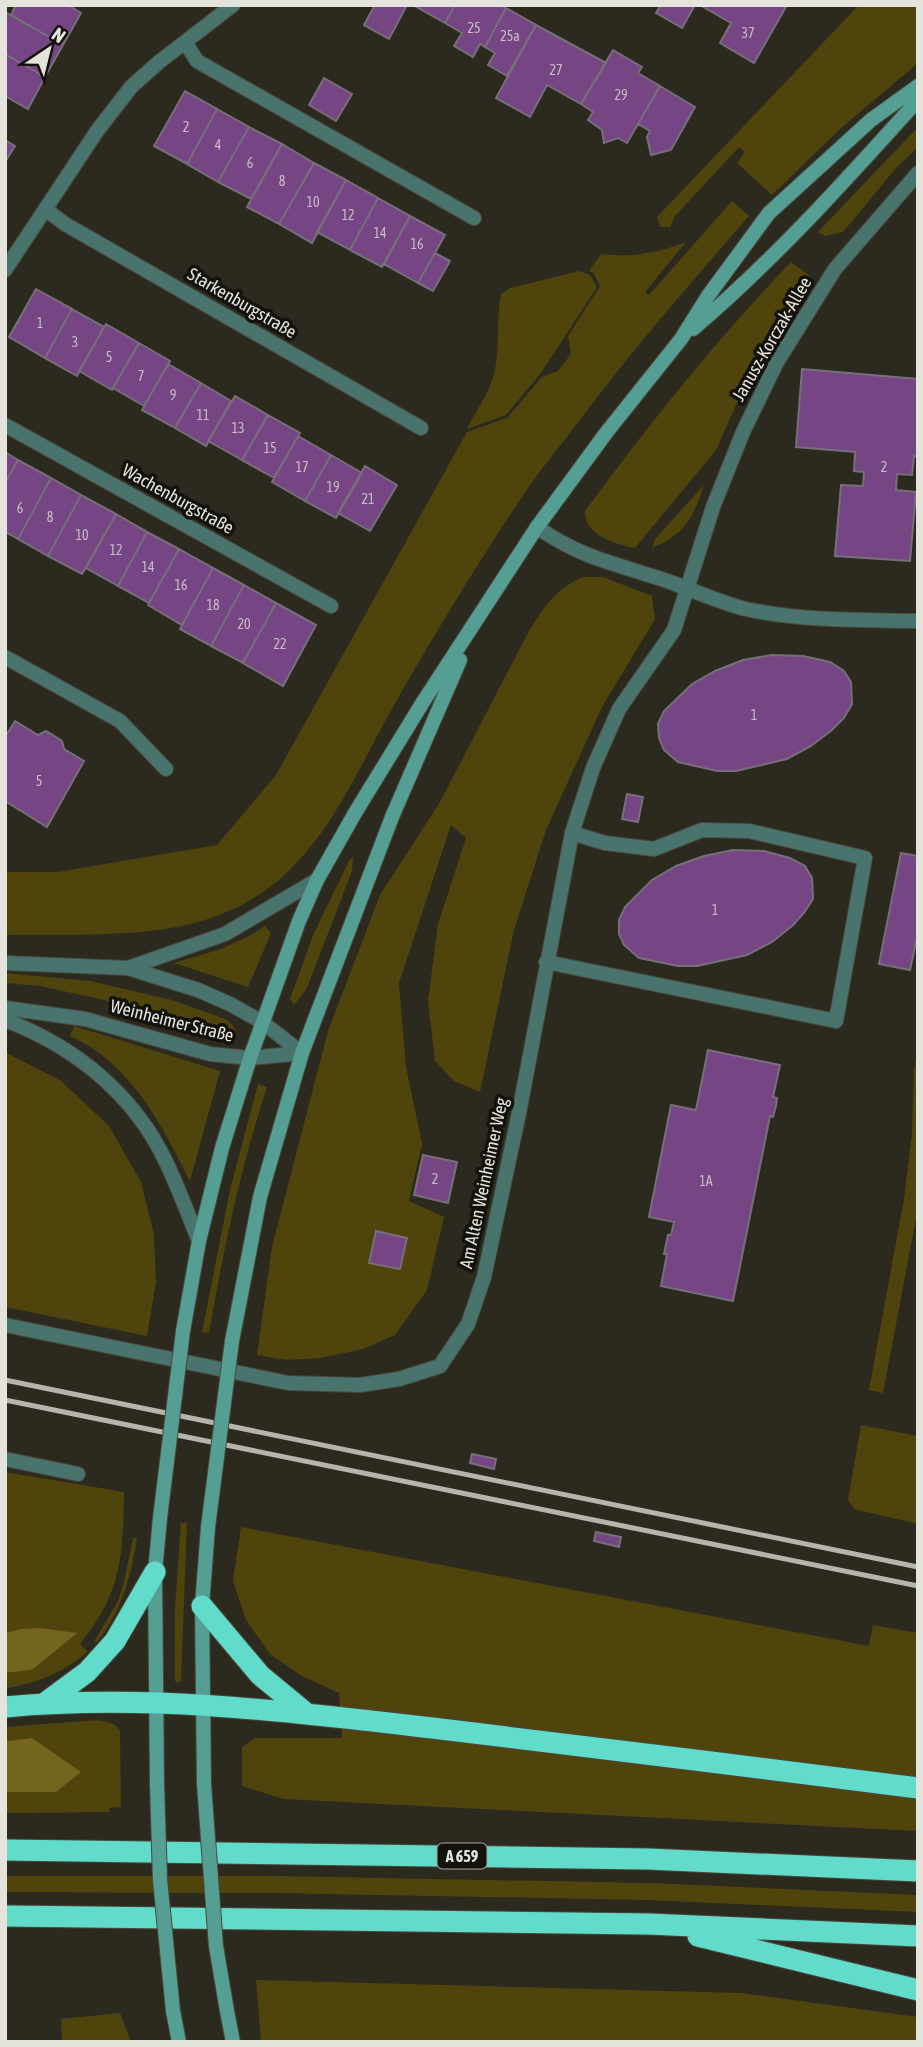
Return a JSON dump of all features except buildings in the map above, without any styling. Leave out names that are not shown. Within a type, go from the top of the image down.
[{"type":"highway","points":[[46,1703],[87,1672],[115,1641],[155,1572]]},
{"type":"highway","points":[[202,1606],[260,1675],[306,1713]]},
{"type":"highway","points":[[5,1707],[46,1703],[155,1703],[306,1713],[918,1788]]},
{"type":"highway","name":"A 659","points":[[5,1850],[648,1859],[918,1871]]},
{"type":"highway","points":[[5,1916],[649,1924],[918,1936]]},
{"type":"highway","points":[[649,1924],[918,1990]]},
{"type":"main road","points":[[179,2042],[173,2011],[160,1880],[155,1703],[155,1572],[160,1518],[183,1331],[199,1241],[222,1148],[279,972],[317,880],[393,751],[537,527],[681,339],[708,296],[769,213],[871,120],[918,86]]},
{"type":"main road","points":[[681,339],[745,285],[780,251],[918,100]]},
{"type":"main road","points":[[233,2042],[216,1946],[204,1784],[202,1705],[202,1606],[208,1527],[232,1341],[260,1197],[302,1053],[392,817],[477,622]]},
{"type":"street","points":[[5,270],[97,131],[131,87],[233,5]]},
{"type":"street","points":[[185,42],[197,61],[474,218]]},
{"type":"street","name":"Janusz-Korczak-Allee","points":[[688,587],[713,507],[743,432],[778,362],[835,268],[918,173]]},
{"type":"street","name":"Starkenburgstraße","points":[[45,209],[77,231],[421,428]]},
{"type":"street","name":"Wachenburgstraße","points":[[5,425],[331,606]]},
{"type":"street","points":[[537,527],[559,543],[599,561],[688,587],[743,608],[790,617],[918,621]]},
{"type":"street","name":"Am Alten Weinheimer Weg","points":[[5,1325],[288,1382],[360,1385],[399,1378],[440,1366],[468,1324],[484,1277],[519,1114],[572,833],[593,768],[620,709],[674,630],[688,587]]},
{"type":"street","points":[[5,657],[120,721],[166,769]]},
{"type":"street","points":[[546,962],[835,1021],[865,858],[749,831],[702,830],[654,849],[605,843],[572,833]]},
{"type":"street","name":"Weinheimer Straße","points":[[128,968],[226,933],[317,880]]},
{"type":"street","name":"Weinheimer Straße","points":[[5,963],[128,968],[198,990],[230,1004],[262,1022],[302,1053]]},
{"type":"street","name":"Weinheimer Straße","points":[[5,1008],[85,1019],[210,1054],[250,1058],[302,1053]]},
{"type":"street","points":[[5,1020],[52,1040],[81,1059],[108,1082],[131,1107],[165,1160],[199,1241]]},
{"type":"street","points":[[5,1460],[78,1474]]},
{"type":"shaded area","points":[[859,5],[918,5],[918,63],[840,129],[772,195],[737,163],[745,152],[739,147],[675,216],[670,227],[660,227],[657,217]]},
{"type":"shaded area","points":[[918,127],[918,147],[896,168],[843,232],[825,236],[818,232]]},
{"type":"shaded area","points":[[732,201],[749,216],[637,348],[531,483],[476,567],[398,698],[338,808],[301,858],[279,880],[254,898],[226,912],[196,922],[133,933],[5,935],[5,872],[58,872],[217,845],[276,775],[467,432],[507,418],[542,377],[558,371],[571,354],[568,336],[600,286],[594,273],[589,271],[601,254],[644,254],[686,242],[645,292],[649,295]]},
{"type":"shaded area","points":[[791,262],[810,276],[744,387],[716,450],[635,548],[602,537],[590,526],[585,511],[684,383]]},
{"type":"shaded area","points":[[579,271],[590,275],[597,287],[541,373],[506,415],[467,429],[493,378],[501,294],[510,288]]},
{"type":"shaded area","points":[[704,485],[687,523],[673,537],[652,548],[655,539]]},
{"type":"shaded area","points":[[583,577],[603,577],[652,596],[655,619],[602,707],[546,830],[514,930],[480,1092],[454,1081],[435,1061],[428,1001],[438,924],[466,838],[451,825],[399,983],[406,1067],[422,1144],[409,1201],[444,1217],[427,1290],[395,1335],[363,1349],[321,1358],[286,1360],[257,1355],[272,1247],[328,1031],[380,895],[440,802],[529,631],[558,593]]},
{"type":"shaded area","points":[[353,858],[352,871],[307,988],[294,1005],[290,999],[314,933],[350,859]]},
{"type":"shaded area","points":[[265,926],[271,933],[248,987],[174,963],[221,949]]},
{"type":"shaded area","points":[[5,973],[90,981],[172,1000],[228,1020],[236,1030],[233,1041],[185,1030],[104,1000],[40,986],[5,983]]},
{"type":"shaded area","points":[[74,1026],[220,1071],[190,1181],[152,1111],[114,1066],[92,1048],[70,1036]]},
{"type":"shaded area","points":[[918,1049],[918,1208],[883,1393],[869,1390],[904,1199]]},
{"type":"shaded area","points":[[5,1052],[61,1081],[109,1126],[141,1182],[154,1235],[156,1282],[147,1336],[5,1307]]},
{"type":"shaded area","points":[[258,1084],[267,1087],[233,1209],[209,1333],[202,1332],[230,1190]]},
{"type":"shaded area","points":[[861,1425],[918,1436],[918,1524],[854,1509],[848,1500]]},
{"type":"shaded area","points":[[5,1472],[124,1492],[121,1555],[112,1590],[94,1625],[80,1644],[88,1652],[49,1676],[5,1689],[5,1673],[32,1670],[75,1633],[32,1630],[5,1633]]},
{"type":"shaded area","points":[[181,1523],[187,1523],[181,1680],[178,1683],[175,1681],[175,1607]]},
{"type":"shaded area","points":[[241,1527],[869,1646],[873,1625],[918,1633],[918,1831],[284,1799],[242,1786],[242,1747],[255,1738],[342,1738],[339,1693],[300,1675],[270,1654],[246,1620],[233,1581]]},
{"type":"shaded area","points":[[133,1538],[137,1538],[124,1593],[106,1630],[97,1642],[94,1642],[118,1601]]},
{"type":"shaded area","points":[[41,1628],[77,1633],[32,1670],[5,1673],[5,1633]]},
{"type":"shaded area","points":[[99,1720],[114,1724],[120,1731],[121,1807],[109,1808],[110,1812],[5,1813],[5,1792],[56,1792],[32,1738],[5,1741],[5,1727]]},
{"type":"shaded area","points":[[32,1738],[81,1772],[56,1792],[5,1792],[5,1741]]},
{"type":"shaded area","points":[[5,1876],[275,1876],[650,1883],[918,1895],[918,1912],[648,1900],[275,1893],[5,1892]]},
{"type":"shaded area","points":[[256,1980],[741,1993],[918,2017],[918,2042],[261,2042]]},
{"type":"shaded area","points":[[120,2013],[131,2042],[62,2042],[61,2019]]},
{"type":"railway","points":[[5,1380],[918,1567]]},
{"type":"railway","points":[[5,1400],[918,1586]]}]
